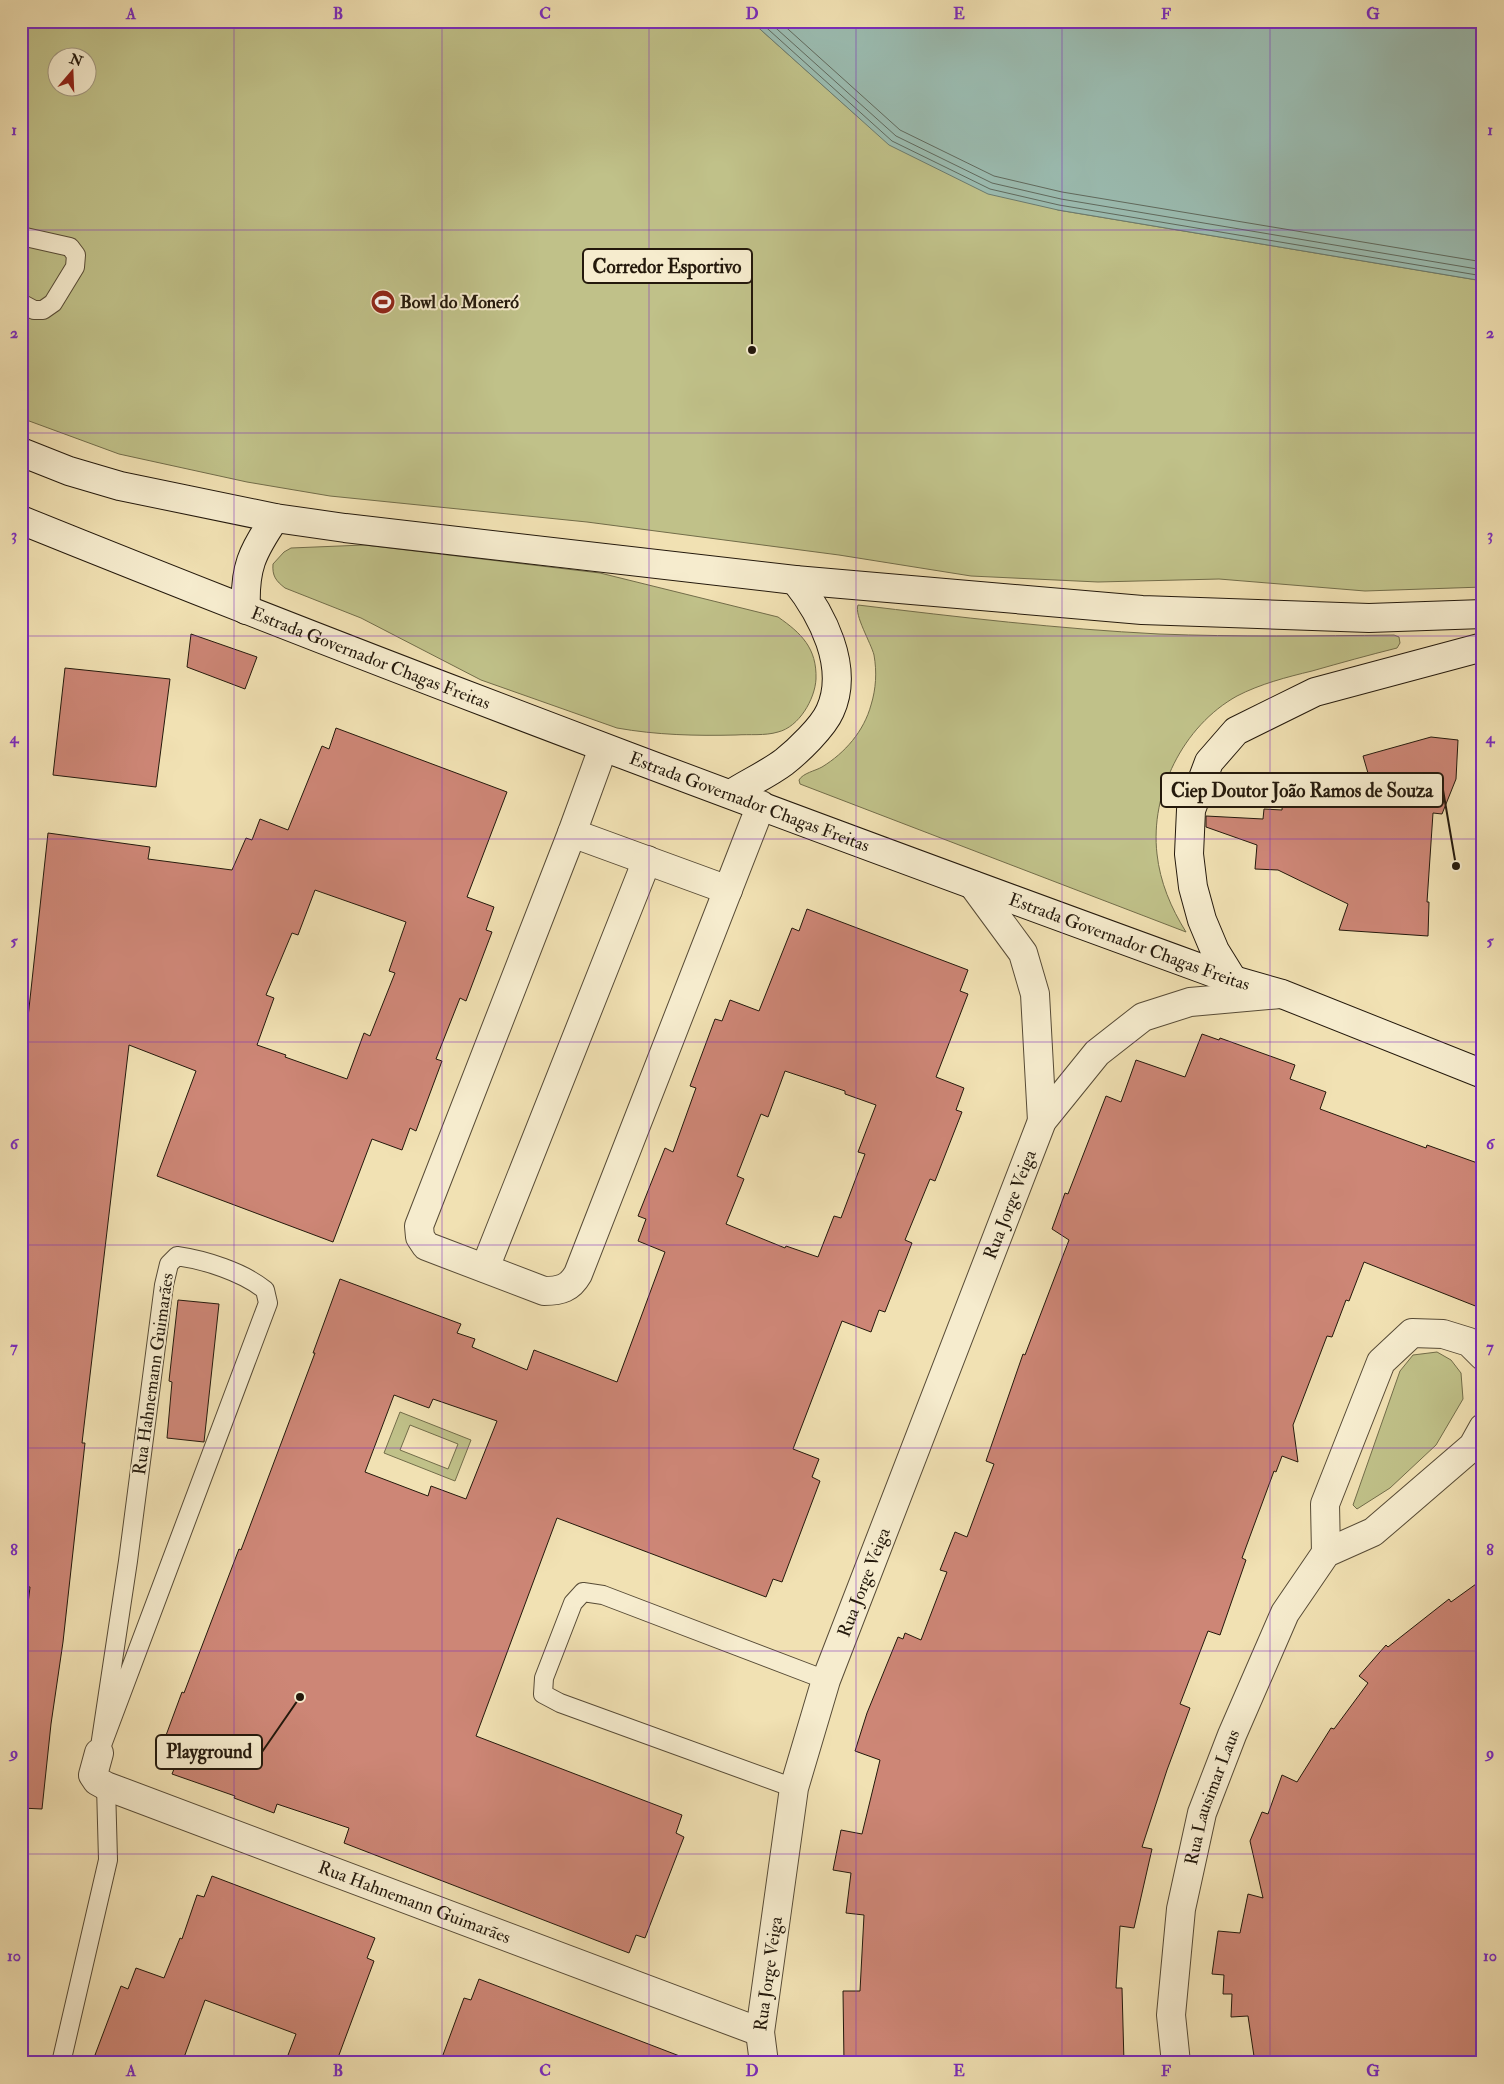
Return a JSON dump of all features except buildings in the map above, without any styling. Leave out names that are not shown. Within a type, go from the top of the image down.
[{"type":"street","points":[[21,452],[69,471],[120,486],[275,518],[345,528],[795,580],[1142,610],[1369,618],[1483,614]]},
{"type":"street","points":[[246,610],[245,592],[251,561],[256,548],[275,518]]},
{"type":"street","name":"Estrada Governador Chagas Freitas","points":[[21,520],[246,610],[603,748],[1233,980],[1282,994],[1483,1074]]},
{"type":"street","points":[[731,794],[783,762],[806,742],[830,712],[837,682],[834,659],[828,637],[819,616],[809,597],[795,580]]},
{"type":"street","points":[[1233,980],[1215,950],[1202,920],[1193,887],[1189,854],[1191,810],[1209,762],[1236,731],[1315,692],[1483,647]]},
{"type":"street","points":[[603,748],[572,833],[419,1226],[420,1237],[426,1246],[544,1291],[559,1291],[572,1284],[761,805]]},
{"type":"street","points":[[572,833],[728,890]]},
{"type":"street","points":[[485,1268],[647,860]]},
{"type":"street","name":"Rua Jorge Veiga","points":[[973,885],[1023,953],[1035,994],[1042,1121]]},
{"type":"street","name":"Rua Jorge Veiga","points":[[764,2063],[760,2032],[794,1788],[826,1680],[1042,1121],[1097,1053],[1143,1017],[1190,1002],[1282,994]]},
{"type":"street","points":[[1483,1356],[1469,1342],[1442,1334],[1412,1333],[1381,1362],[1325,1504],[1326,1553],[1374,1532],[1474,1446],[1483,1428]]},
{"type":"street","name":"Rua Lausimar Laus","points":[[1176,2063],[1171,2015],[1181,1909],[1202,1813],[1232,1735],[1285,1613],[1326,1553]]},
{"type":"street","name":"Rua Hahnemann Guimarães","points":[[99,1753],[93,1775],[97,1782],[106,1786],[760,2032]]},
{"type":"lane","points":[[21,236],[70,247],[76,255],[75,267],[53,303],[43,310],[34,310],[21,303]]},
{"type":"lane","name":"Rua Hahnemann Guimarães","points":[[176,1256],[189,1258],[244,1276],[255,1282],[266,1290],[268,1303],[99,1753],[128,1561],[164,1285],[168,1264],[176,1256]]},
{"type":"lane","points":[[794,1788],[560,1703],[543,1694],[544,1678],[573,1603],[582,1592],[603,1595],[826,1680]]},
{"type":"lane","points":[[61,2063],[108,1860],[106,1786]]},
{"type":"green space","points":[[21,21],[751,21],[856,115],[1058,210],[1483,281],[1483,587],[1365,591],[1219,579],[1098,582],[971,576],[839,555],[587,522],[330,496],[247,482],[119,454],[21,418]]},
{"type":"green space","points":[[364,545],[600,573],[778,617],[800,635],[814,658],[816,679],[813,695],[804,711],[793,724],[786,729],[773,733],[757,735],[691,735],[661,734],[617,728],[481,680],[361,618],[285,588],[274,575],[273,564],[284,552],[291,548]]},
{"type":"green space","points":[[858,605],[1121,632],[1218,636],[1394,635],[1399,637],[1400,643],[1397,648],[1283,678],[1237,696],[1218,709],[1186,743],[1174,763],[1165,785],[1156,831],[1158,864],[1164,885],[1171,904],[1186,932],[800,784],[799,780],[803,776],[822,767],[846,748],[864,724],[868,715],[875,687],[875,661],[858,615]]},
{"type":"green space","points":[[1437,1352],[1451,1360],[1461,1373],[1463,1399],[1436,1445],[1390,1488],[1357,1509],[1353,1505],[1400,1371],[1413,1355]]},
{"type":"green space","points":[[400,1412],[471,1440],[455,1481],[384,1453]],"holes":[[[410,1425],[458,1444],[448,1469],[400,1450]]]},
{"type":"water","points":[[751,21],[1483,21],[1483,281],[1058,210],[988,194],[889,145]]},
{"type":"place","name":"Bowl do Moneró","points":[[383,302]]},
{"type":"place","name":"Corredor Esportivo","points":[[752,350]]},
{"type":"place","name":"Ciep Doutor João Ramos de Souza","points":[[1456,866]]},
{"type":"place","name":"Playground","points":[[300,1697]]}]
